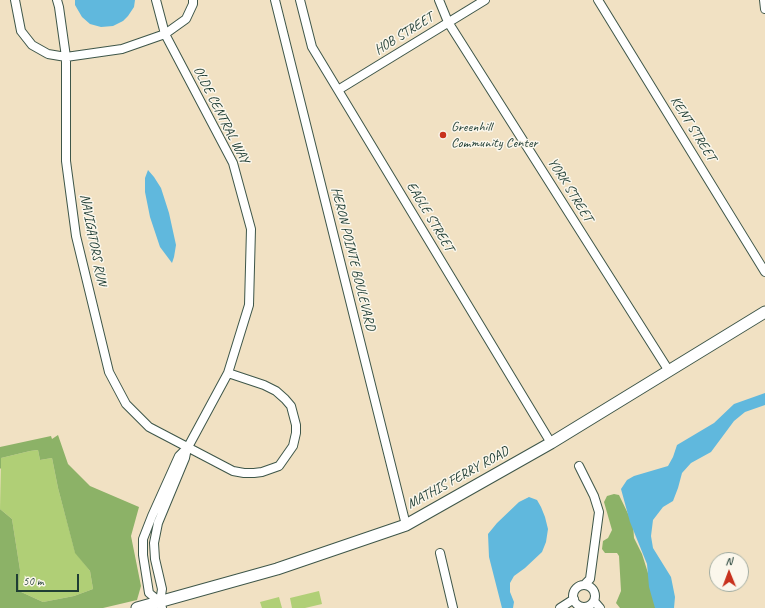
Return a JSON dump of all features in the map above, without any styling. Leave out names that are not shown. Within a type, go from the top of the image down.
[{"type":"main road","name":"MATHIS FERRY ROAD","points":[[137,608],[161,605],[277,569],[406,525],[551,443],[765,312]]},
{"type":"street","points":[[15,0],[21,31],[32,45],[48,54],[66,57],[122,49],[165,34],[186,19],[193,4],[193,0]]},
{"type":"street","name":"NAVIGATORS RUN","points":[[57,0],[66,57],[66,161],[76,236],[109,372],[126,404],[149,427],[188,447]]},
{"type":"street","name":"OLDE CENTRAL WAY","points":[[156,0],[165,34],[233,163],[251,229],[249,305],[228,373],[188,447],[185,458],[158,523],[154,543],[162,589],[161,605]]},
{"type":"street","name":"HERON POINTE BOULEVARD","points":[[274,0],[406,525]]},
{"type":"street","name":"EAGLE STREET","points":[[300,0],[312,47],[551,443]]},
{"type":"street","name":"YORK STREET","points":[[439,0],[448,22],[669,371]]},
{"type":"street","name":"HOB STREET","points":[[338,90],[485,0]]},
{"type":"street","name":"KENT STREET","points":[[598,0],[765,272]]},
{"type":"street","points":[[764,0],[765,9]]},
{"type":"street","points":[[188,447],[233,471],[244,473],[262,472],[279,466],[289,453],[295,440],[296,425],[288,403],[276,391],[264,385],[228,373]]},
{"type":"street","name":"OLDE CENTRAL WAY","points":[[161,605],[149,593],[142,547],[152,516],[179,456],[188,447]]},
{"type":"street","points":[[578,604],[574,590],[585,584],[590,579],[599,512],[594,496],[579,466]]},
{"type":"street","points":[[440,553],[453,608]]},
{"type":"street","points":[[560,608],[578,604],[588,606],[594,601],[596,596],[593,588],[585,584]]},
{"type":"street","points":[[594,601],[600,608]]},
{"type":"green space","points":[[58,435],[68,464],[90,486],[139,507],[131,536],[141,586],[137,600],[103,608],[0,608],[0,509],[12,519],[20,570],[19,591],[43,602],[74,596],[93,589],[90,571],[75,553],[58,488],[52,458],[40,460],[38,450],[30,451],[1,458],[0,469],[0,447],[51,436],[52,439]]},
{"type":"green space","points":[[38,450],[40,460],[52,458],[58,488],[75,552],[90,571],[93,589],[74,596],[43,602],[19,591],[20,570],[12,519],[0,509],[1,458]]},
{"type":"green space","points":[[614,494],[619,495],[633,524],[634,538],[642,554],[659,608],[620,608],[616,603],[621,591],[619,556],[617,553],[605,553],[602,549],[603,541],[608,538],[612,530],[604,502],[607,496]]},
{"type":"green space","points":[[319,591],[322,604],[305,608],[292,608],[290,598]]},
{"type":"green space","points":[[279,597],[282,608],[262,608],[260,602]]},
{"type":"water","points":[[75,0],[135,0],[134,7],[123,21],[113,26],[101,27],[90,24],[82,17],[75,5]]},
{"type":"water","points":[[148,170],[161,188],[169,213],[176,245],[172,263],[160,247],[150,217],[145,192],[145,178]]},
{"type":"water","points":[[765,393],[765,405],[745,412],[734,421],[711,452],[691,463],[682,473],[673,501],[663,507],[653,520],[651,536],[653,548],[671,577],[675,597],[674,608],[655,608],[649,587],[647,564],[630,522],[621,489],[627,480],[634,476],[668,466],[677,445],[714,423],[734,404]]},
{"type":"water","points":[[529,497],[537,500],[545,517],[548,529],[546,542],[542,552],[514,576],[510,583],[510,592],[514,602],[513,608],[502,608],[489,557],[488,534],[519,502]]},
{"type":"place","name":"Greenhill Community Center","points":[[443,135]]}]
